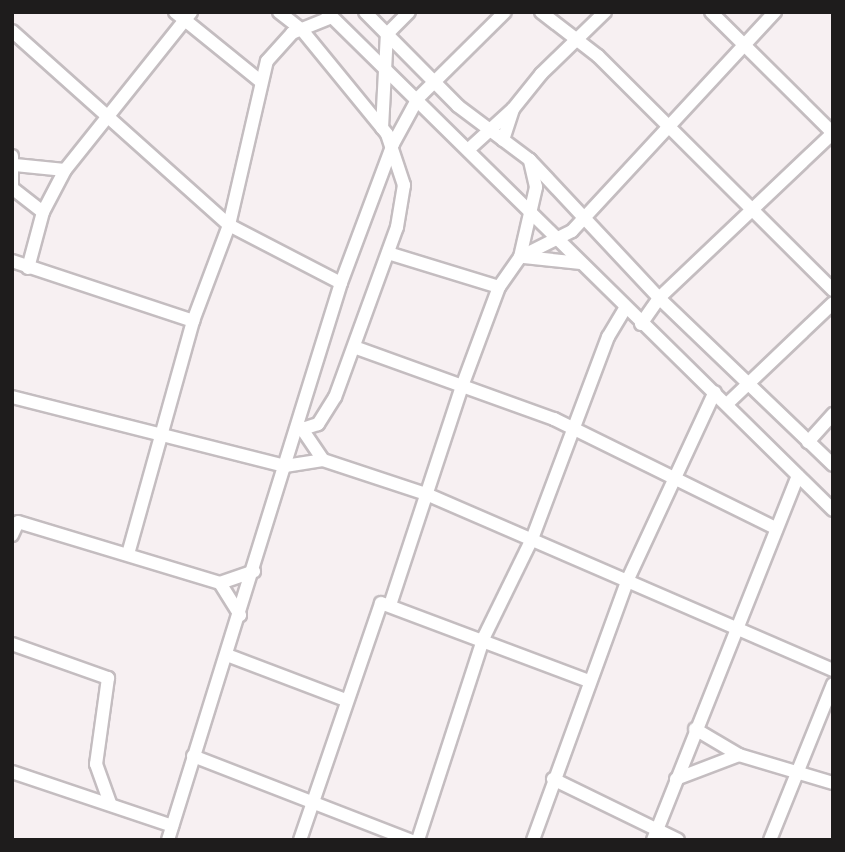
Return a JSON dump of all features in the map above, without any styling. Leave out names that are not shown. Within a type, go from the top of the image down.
[{"type":"street","points":[[279,12],[302,30],[382,128],[393,144],[404,185],[388,253],[354,347],[323,418],[303,427]]},
{"type":"street","points":[[365,12],[436,84],[530,160],[659,298],[833,465]]},
{"type":"street","points":[[382,128],[387,33],[409,12]]},
{"type":"street","points":[[168,840],[285,466],[303,427],[341,283],[393,144],[418,98],[436,84],[505,12]]},
{"type":"street","points":[[541,12],[575,41],[833,290]]},
{"type":"street","points":[[469,149],[513,109],[605,12]]},
{"type":"street","points":[[641,324],[659,298],[833,133],[746,43],[711,12]]},
{"type":"street","points":[[520,257],[572,231],[582,215],[775,12]]},
{"type":"street","points":[[27,268],[43,212],[65,170],[184,15],[259,80]]},
{"type":"street","points":[[128,554],[159,433],[193,321],[229,225],[259,80],[276,49],[302,30],[330,15],[418,98],[625,309],[715,392],[833,510]]},
{"type":"street","points":[[12,32],[229,225],[341,283]]},
{"type":"street","points":[[503,139],[513,109]]},
{"type":"street","points":[[43,212],[12,189],[13,160],[65,170]]},
{"type":"street","points":[[300,840],[308,801],[376,610],[391,602],[461,389],[499,288],[520,257],[536,187],[530,160]]},
{"type":"street","points":[[388,253],[499,288]]},
{"type":"street","points":[[520,257],[581,264]]},
{"type":"street","points":[[12,261],[193,321]]},
{"type":"street","points":[[727,404],[833,303]]},
{"type":"street","points":[[418,840],[484,637],[532,539],[573,428],[625,309]]},
{"type":"street","points":[[354,347],[461,389],[573,428],[776,528]]},
{"type":"street","points":[[533,840],[628,579],[715,392]]},
{"type":"street","points":[[12,397],[285,466],[323,460],[426,494],[628,579],[833,670]]},
{"type":"street","points":[[808,442],[833,414]]},
{"type":"street","points":[[303,427],[323,460]]},
{"type":"street","points":[[653,840],[734,625],[798,476]]},
{"type":"street","points":[[12,535],[15,521],[220,583],[254,571]]},
{"type":"street","points":[[220,583],[240,615]]},
{"type":"street","points":[[391,602],[589,681]]},
{"type":"street","points":[[12,644],[108,678],[96,764],[110,803]]},
{"type":"street","points":[[227,655],[343,699]]},
{"type":"street","points":[[770,840],[833,684]]},
{"type":"street","points":[[695,729],[739,755],[795,776],[833,783]]},
{"type":"street","points":[[676,779],[739,755]]},
{"type":"street","points":[[192,757],[410,840]]},
{"type":"street","points":[[12,772],[172,826]]},
{"type":"street","points":[[553,779],[658,827],[678,840]]}]
